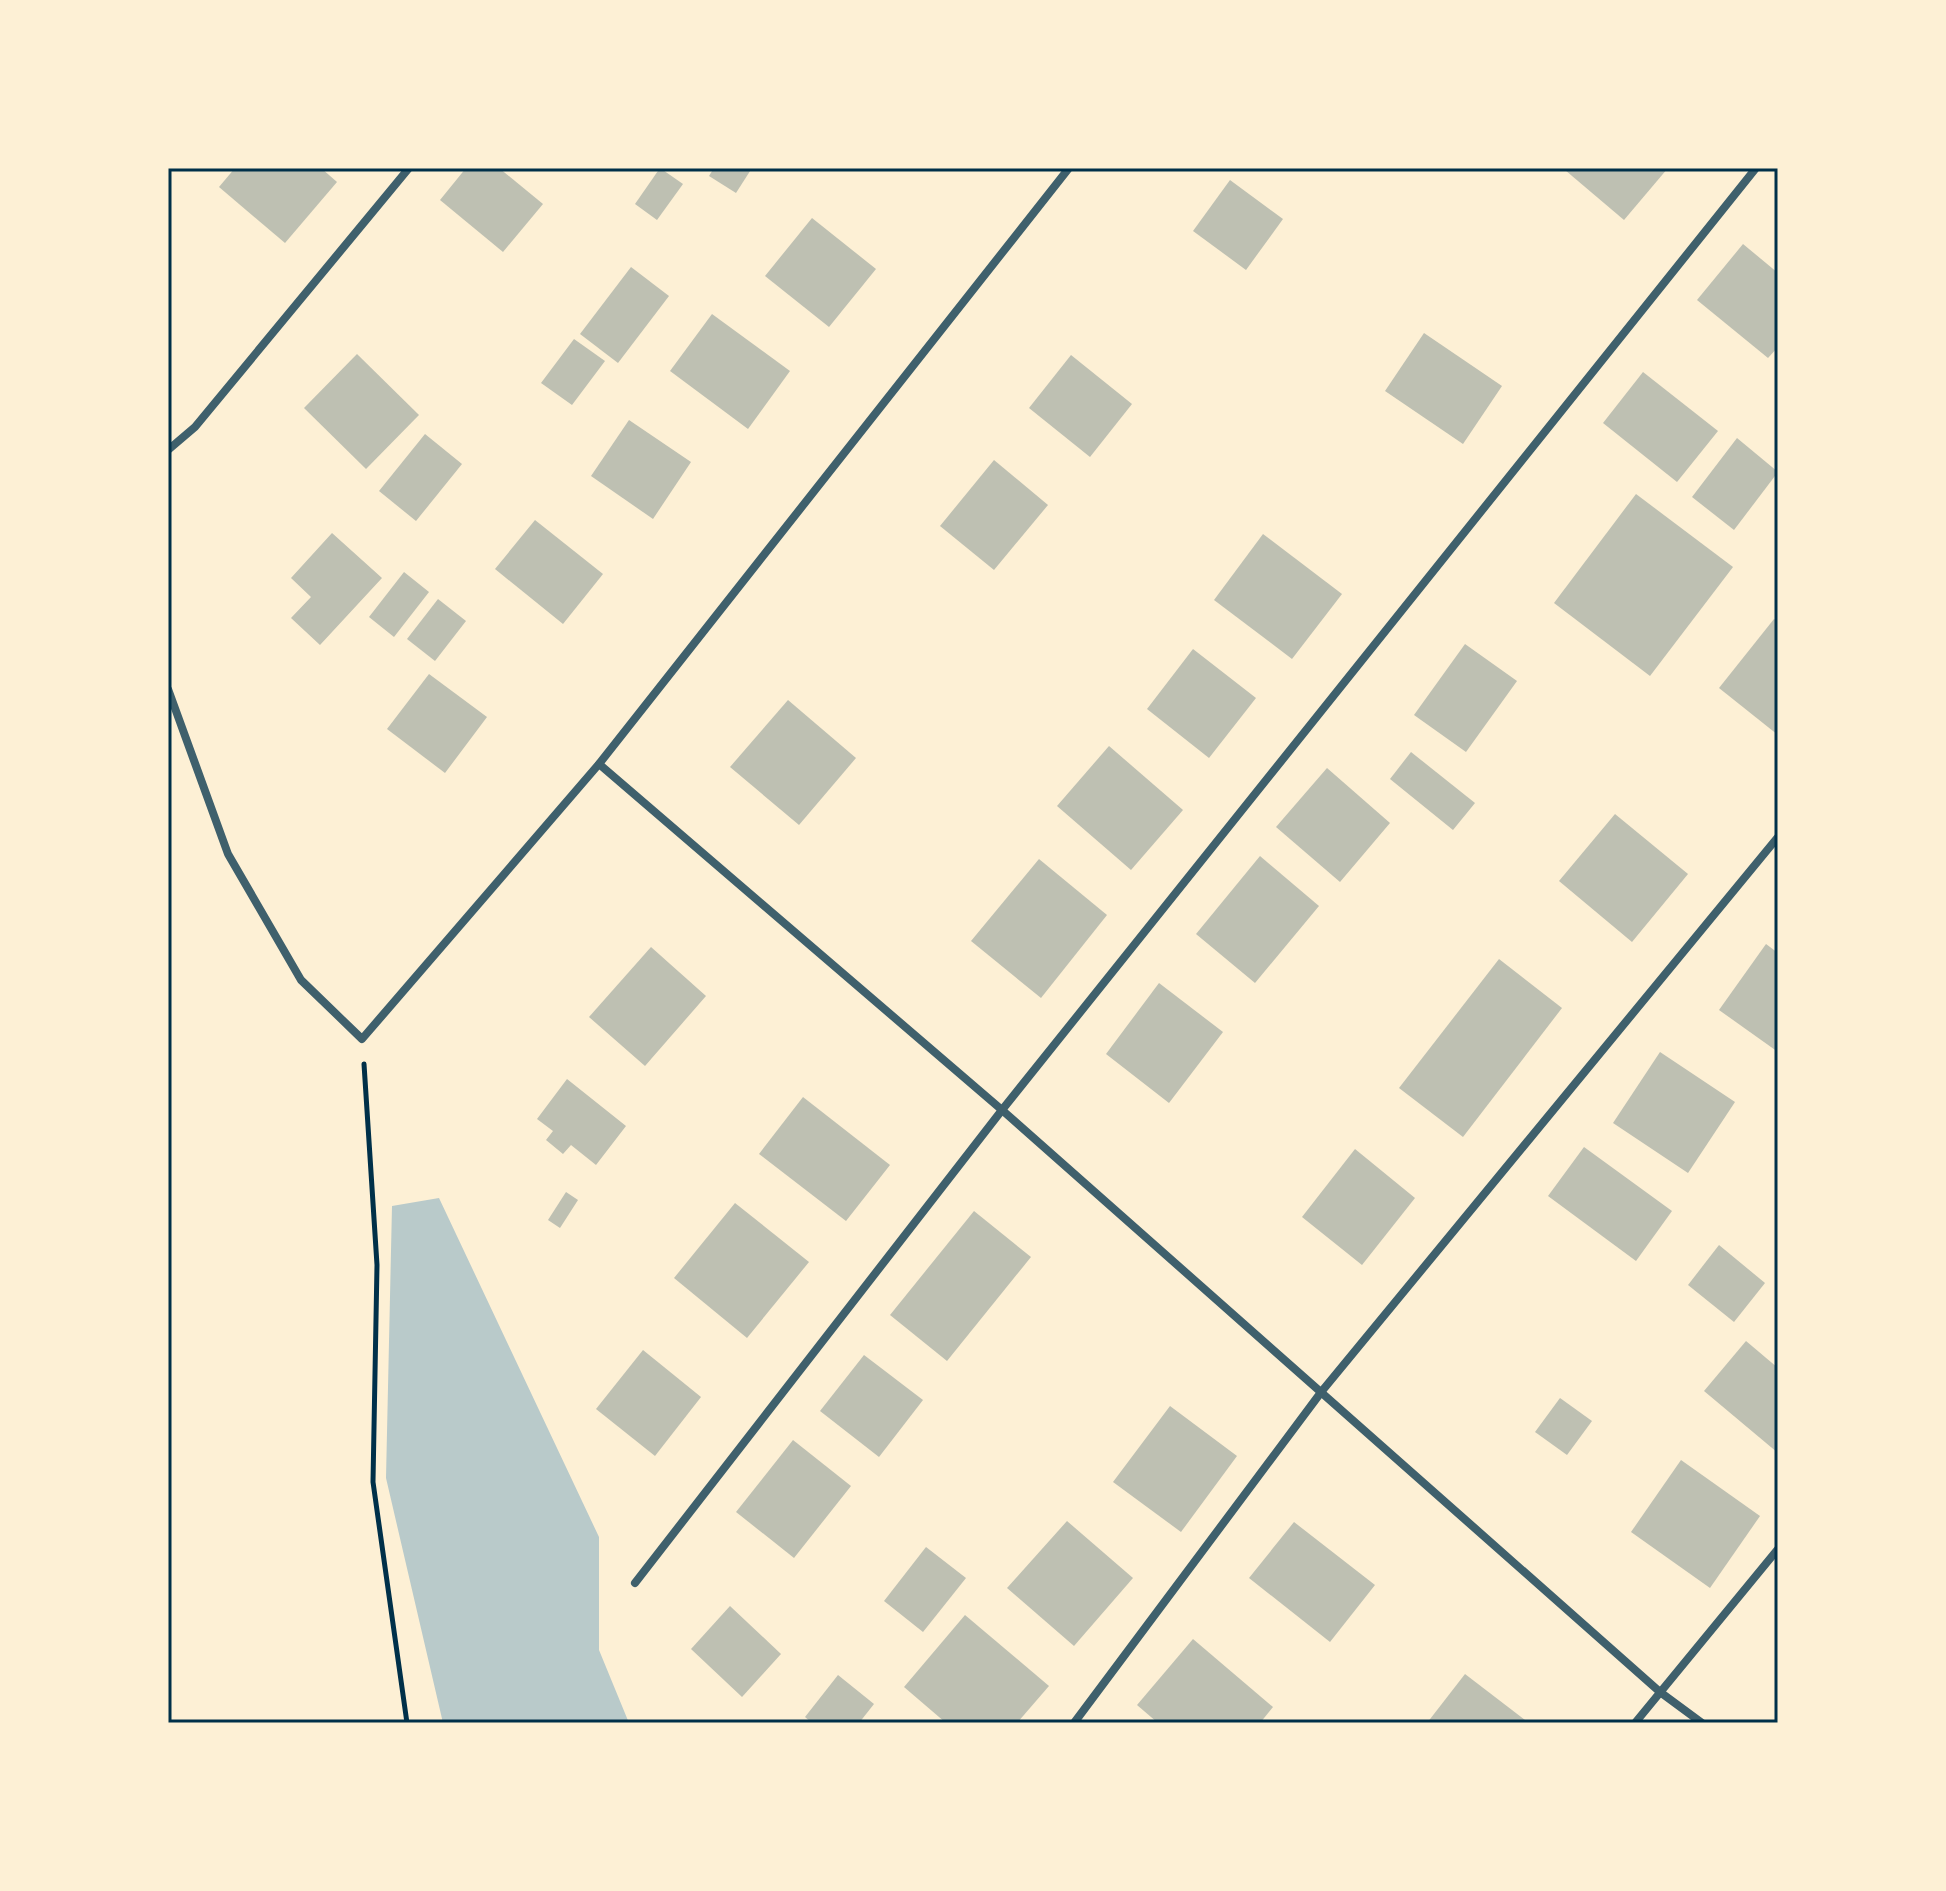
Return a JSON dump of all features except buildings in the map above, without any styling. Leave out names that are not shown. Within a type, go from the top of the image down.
[{"type":"street","points":[[168,450],[195,427],[409,168]]},
{"type":"street","points":[[168,689],[228,854],[301,980],[362,1039],[599,764],[1069,168]]},
{"type":"street","points":[[635,1583],[1002,1110],[1756,168]]},
{"type":"street","points":[[599,764],[1002,1110],[1660,1692],[1702,1723]]},
{"type":"street","points":[[1074,1723],[1322,1391],[1778,837]]},
{"type":"street","points":[[1635,1723],[1778,1549]]},
{"type":"path","points":[[362,1039],[377,1265],[373,1482],[407,1723]]},
{"type":"shaded area","points":[[439,1198],[599,1537],[599,1650],[629,1723],[443,1723],[386,1478],[392,1206]]}]
